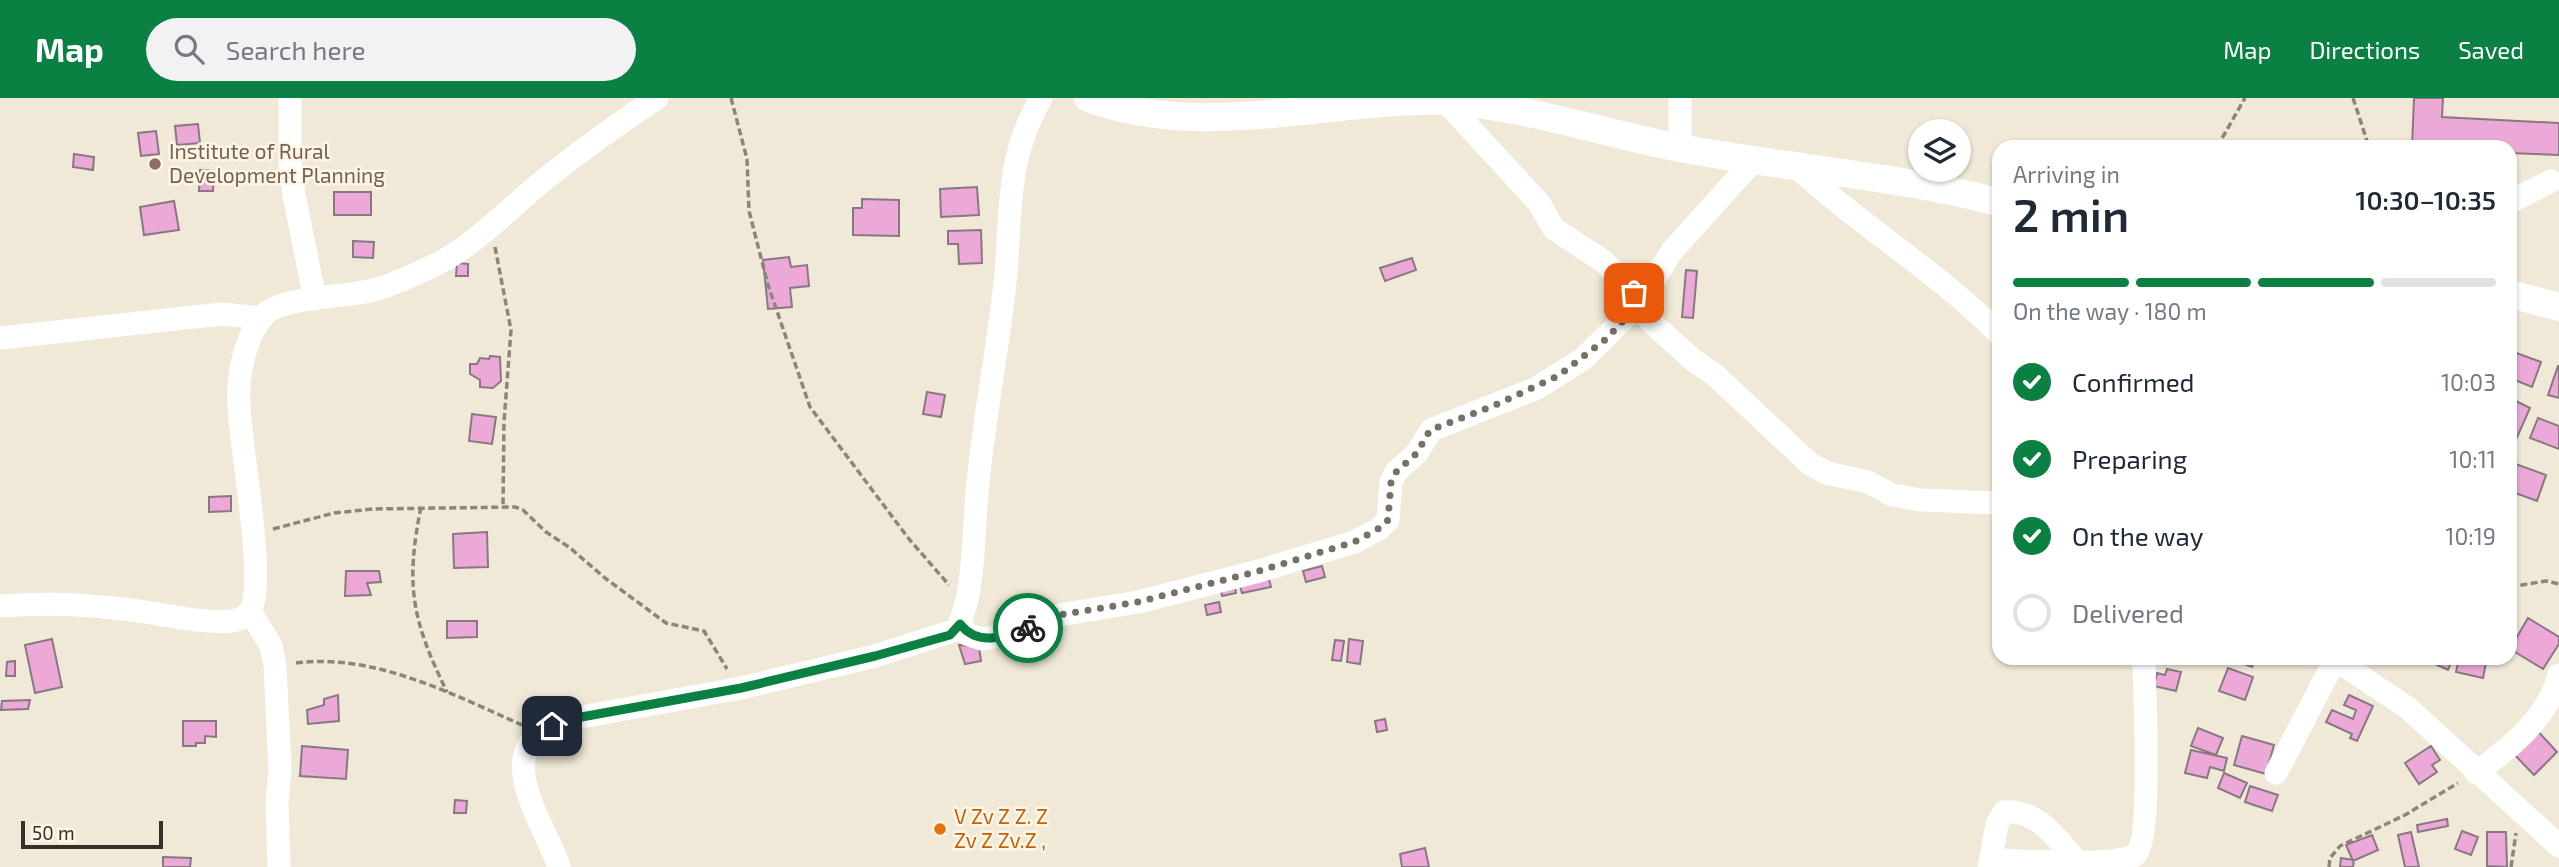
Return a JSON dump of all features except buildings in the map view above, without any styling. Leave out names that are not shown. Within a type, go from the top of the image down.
[{"type":"street","points":[[290,98],[290,162],[294,195],[315,299]]},
{"type":"street","points":[[0,606],[68,605],[233,621],[250,611],[255,593],[239,383],[252,333],[262,318],[276,307],[373,290],[430,267],[490,228],[578,152],[657,98]]},
{"type":"street","points":[[559,867],[552,846],[526,796],[525,763],[529,747],[540,733],[565,720],[741,688],[950,635],[962,616],[1006,272],[1010,190],[1027,121],[1041,98]]},
{"type":"street","points":[[1088,98],[1110,106],[1175,118],[1445,101],[1511,109],[1680,148],[1939,186],[1992,200]]},
{"type":"street","points":[[1680,98],[1680,148]]},
{"type":"street","points":[[1445,101],[1539,203],[1554,229],[1603,261],[1634,293],[1651,322],[1693,360],[1715,375],[1810,464],[1827,473],[1868,482],[1892,495],[1921,500],[1992,503]]},
{"type":"street","points":[[962,616],[969,635],[982,639],[1001,636],[1059,615],[1152,599],[1259,571],[1354,542],[1378,529],[1388,520],[1391,482],[1396,472],[1417,453],[1430,430],[1504,402],[1558,376],[1606,339],[1639,304],[1672,251],[1755,159]]},
{"type":"street","points":[[1796,166],[1835,202],[1974,308],[1992,327]]},
{"type":"street","points":[[2517,198],[2551,181]]},
{"type":"street","points":[[2517,296],[2559,307]]},
{"type":"street","points":[[0,338],[222,314],[262,318]]},
{"type":"street","points":[[250,611],[271,646],[275,665],[280,771],[277,802],[279,867]]},
{"type":"street","points":[[1990,865],[2002,860],[2108,863],[2134,855],[2141,857],[2146,820],[2144,665]]},
{"type":"street","points":[[2276,773],[2332,665]]},
{"type":"street","points":[[2344,665],[2408,708],[2476,773],[2559,846]]},
{"type":"street","points":[[2476,773],[2515,744],[2535,720],[2559,675]]},
{"type":"street","points":[[1990,865],[1997,824],[2004,812],[2017,811],[2033,817],[2050,831],[2077,862]]},
{"type":"path","points":[[731,98],[747,159],[749,211],[771,294],[810,407],[909,539],[944,576],[962,616]]},
{"type":"path","points":[[2221,140],[2245,98]]},
{"type":"path","points":[[2353,98],[2367,140]]},
{"type":"path","points":[[490,228],[512,330],[504,422],[503,507]]},
{"type":"path","points":[[421,507],[412,552],[414,607],[422,636],[447,692]]},
{"type":"path","points":[[252,535],[334,513],[421,507],[503,507],[523,510],[546,532],[666,623],[704,631],[741,688]]},
{"type":"path","points":[[2517,586],[2546,581],[2559,584]]},
{"type":"path","points":[[275,665],[312,661],[347,662],[447,692],[540,733]]},
{"type":"path","points":[[2329,867],[2330,858],[2340,846],[2405,815],[2476,773]]},
{"type":"path","points":[[2511,867],[2520,810]]},
{"type":"way so far","points":[[1028,628],[1059,615],[1138,602],[1259,571],[1354,542],[1378,529],[1388,520],[1391,482],[1396,472],[1417,453],[1430,430],[1537,388],[1558,376],[1606,339],[1639,304],[1634,293]]},
{"type":"place","name":"Institute of Rural Development Planning","points":[[155,164]]},
{"type":"place","name":"V Zv Z Z. Z Zv Z Zv.Z ,","points":[[940,829]]},
{"type":"route","points":[[552,726],[565,720],[741,688],[875,656],[950,635],[960,624],[969,635],[982,639],[1028,628]]}]
